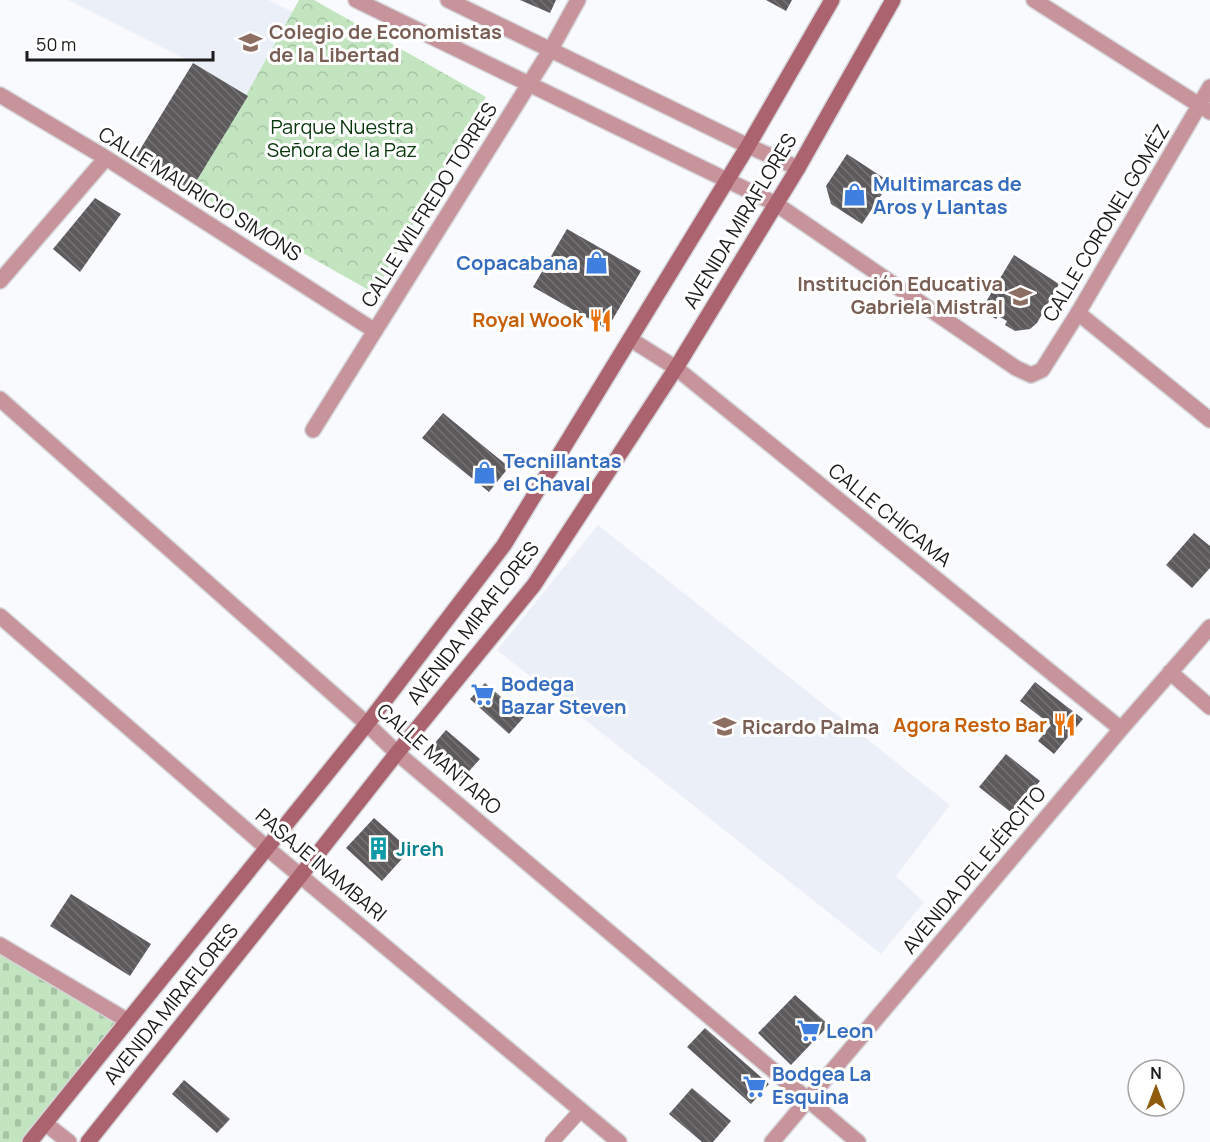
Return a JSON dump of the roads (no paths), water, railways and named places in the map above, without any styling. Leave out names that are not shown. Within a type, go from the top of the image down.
[{"type":"main road","name":"AVENIDA MIRAFLORES","points":[[30,1142],[367,724],[504,545],[748,146],[832,0]]},
{"type":"main road","name":"AVENIDA MIRAFLORES","points":[[88,1142],[397,753],[534,585],[676,368],[798,168],[893,0]]},
{"type":"street","points":[[356,0],[776,204]]},
{"type":"street","points":[[448,0],[748,146],[798,168]]},
{"type":"street","name":"CALLE WILFREDO TORRES","points":[[313,430],[551,49],[578,0]]},
{"type":"street","points":[[1034,0],[1205,109]]},
{"type":"street","name":"CALLE CORONEL GOMÉZ","points":[[776,204],[1016,368],[1031,375],[1042,370],[1205,109],[1210,87]]},
{"type":"street","name":"CALLE MAURICIO SIMONS","points":[[0,95],[106,158],[375,331]]},
{"type":"street","points":[[0,281],[106,158]]},
{"type":"street","points":[[1078,313],[1210,420]]},
{"type":"street","name":"CALLE CHICAMA","points":[[630,339],[676,368],[1120,729]]},
{"type":"street","name":"CALLE MANTARO","points":[[0,399],[397,753],[858,1142]]},
{"type":"street","name":"PASAJE INAMBARI","points":[[0,616],[267,848],[619,1142]]},
{"type":"street","name":"AVENIDA DEL EJÉRCITO","points":[[772,1142],[1120,729],[1210,627]]},
{"type":"street","points":[[1170,672],[1210,708]]},
{"type":"street","points":[[0,945],[128,1021]]},
{"type":"street","points":[[46,1124],[69,1142]]},
{"type":"lane","points":[[552,1142],[581,1110]]},
{"type":"place","name":"Colegio de Economistas de la Libertad","points":[[251,43]]},
{"type":"place","name":"Multimarcas de Aros y Llantas","points":[[855,195]]},
{"type":"place","name":"Copacabana","points":[[596,263]]},
{"type":"place","name":"Institución Educativa Gabriela Mistral","points":[[1021,296]]},
{"type":"place","name":"Royal Wook","points":[[601,320]]},
{"type":"place","name":"Tecnillantas el Chaval","points":[[485,473]]},
{"type":"place","name":"Bodega Bazar Steven","points":[[483,695]]},
{"type":"place","name":"Agora Resto Bar","points":[[1065,725]]},
{"type":"place","name":"Ricardo Palma","points":[[724,727]]},
{"type":"place","name":"Jireh","points":[[378,849]]},
{"type":"place","name":"Leon","points":[[808,1031]]},
{"type":"place","name":"Bodgea La Esquina","points":[[754,1086]]},
{"type":"park label","name":"Parque Nuestra Señora de la Paz","points":[[342,138]]}]
